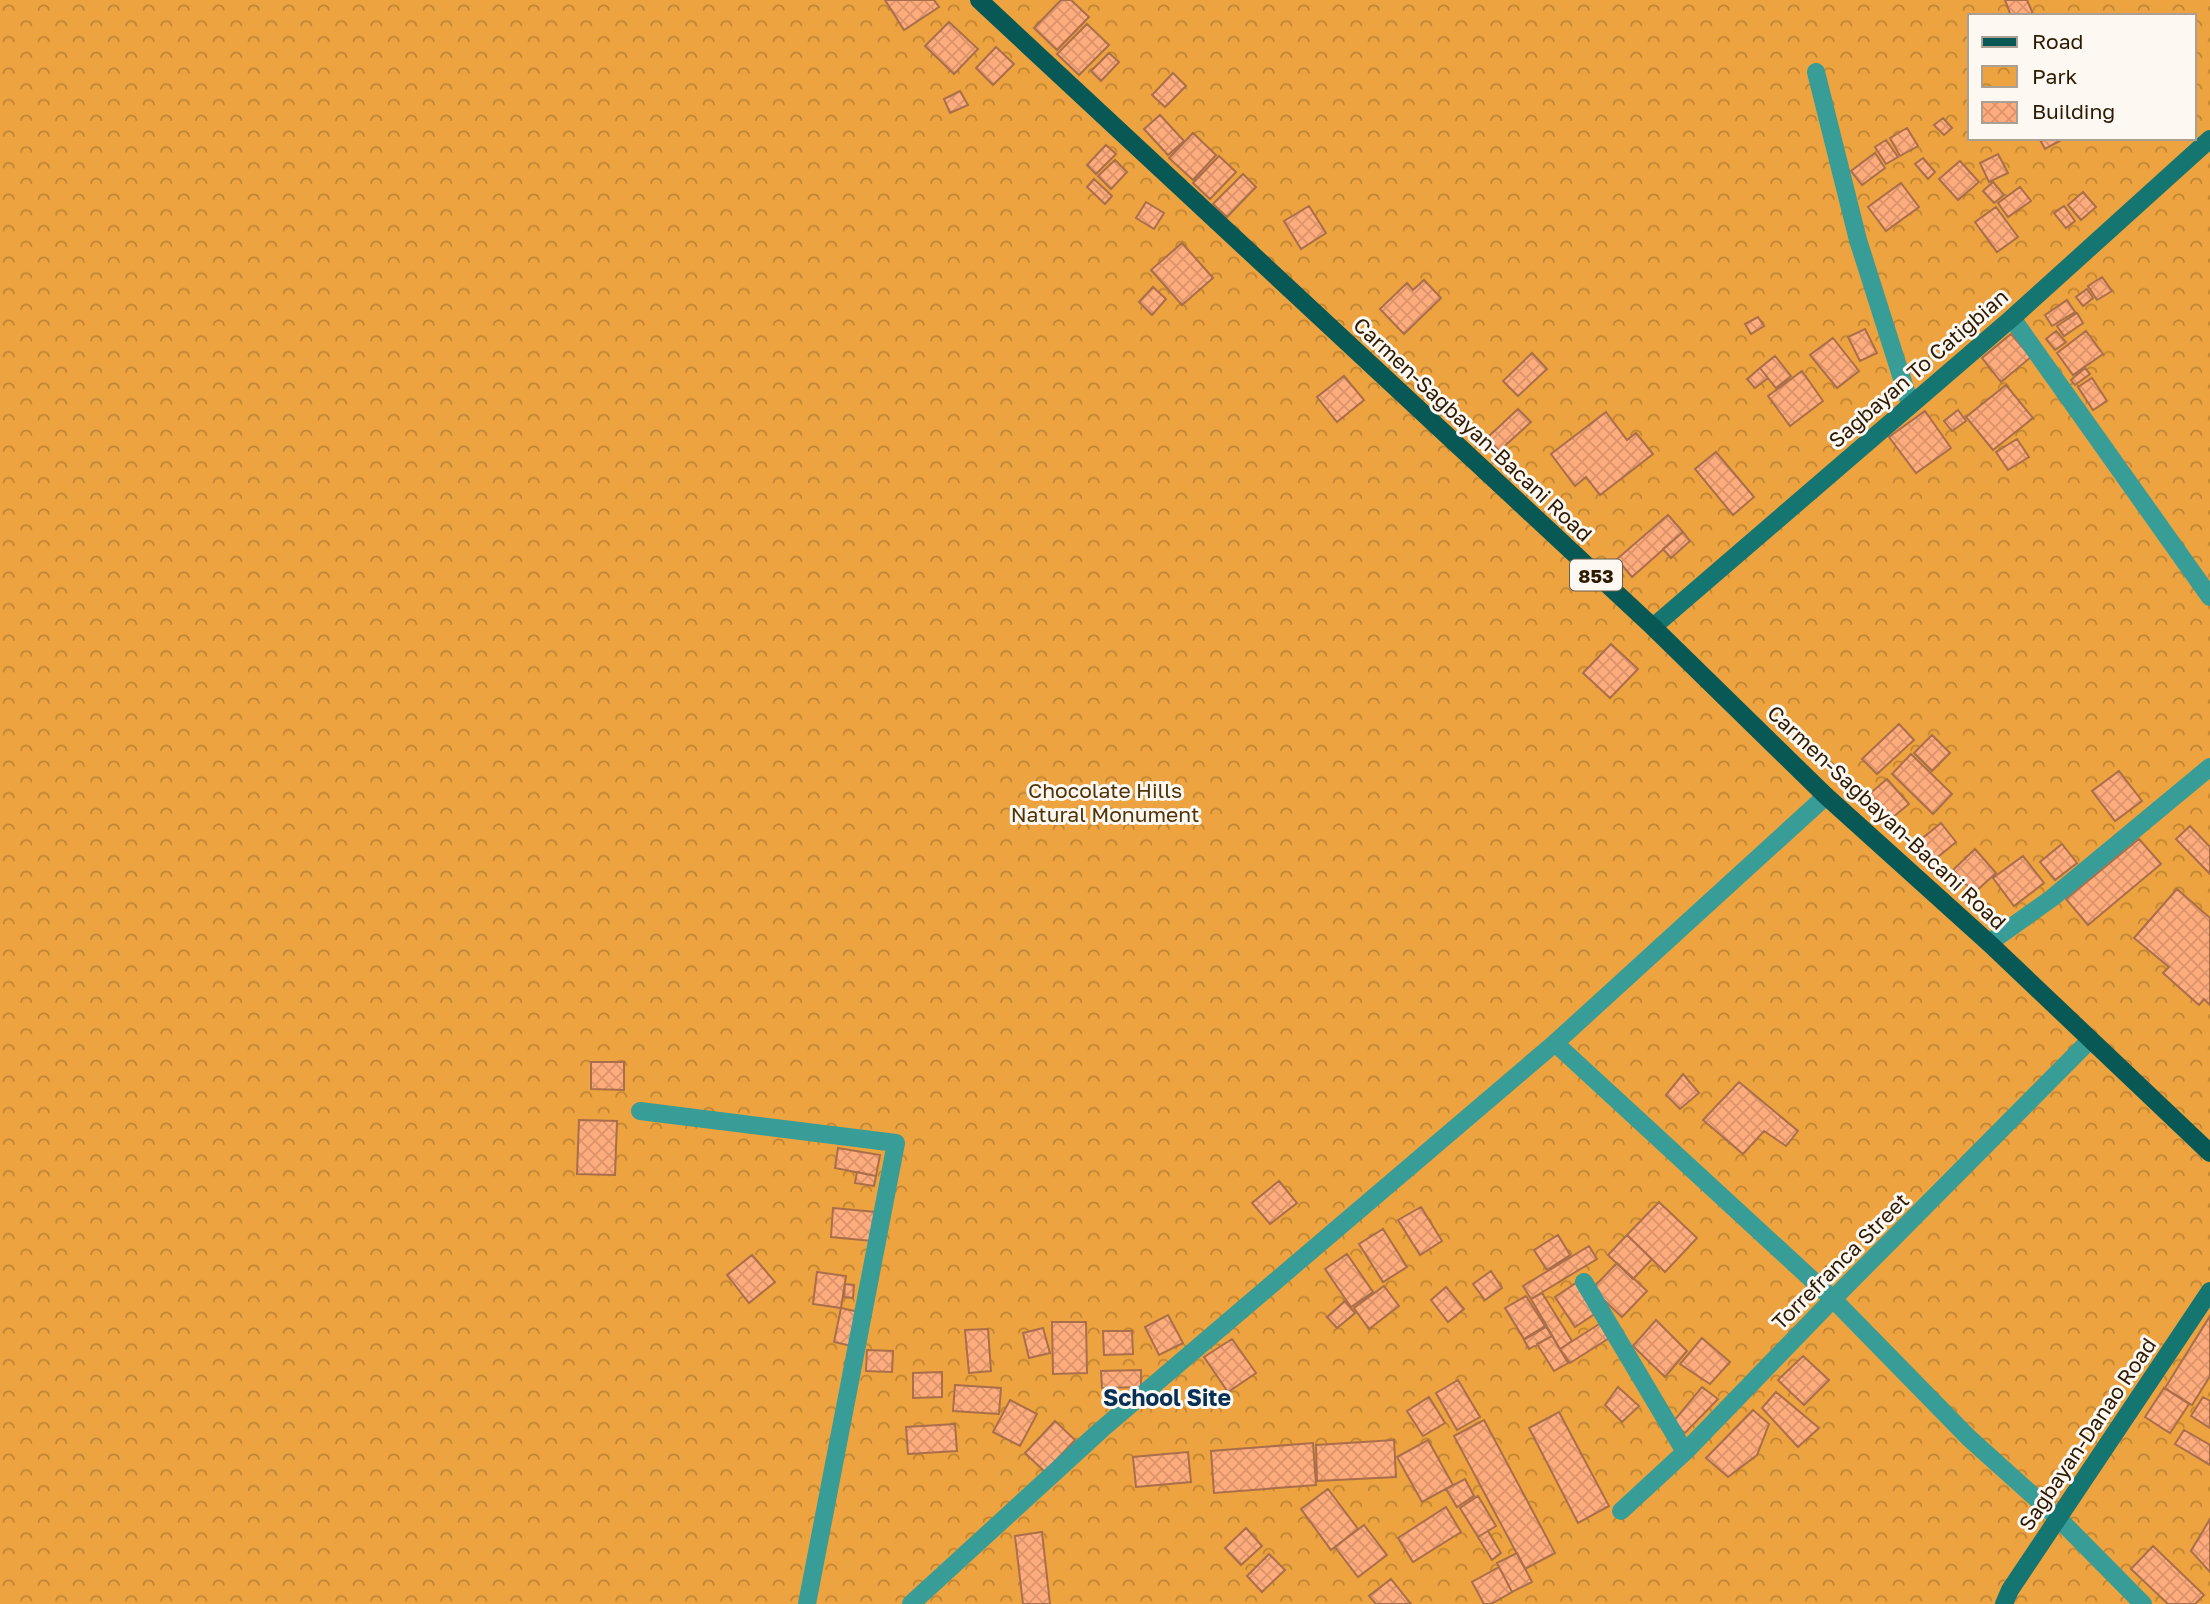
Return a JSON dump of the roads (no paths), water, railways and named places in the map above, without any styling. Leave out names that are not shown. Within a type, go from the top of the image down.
[{"type":"main road","name":"Carmen-Sagbayan-Bacani Road","points":[[979,0],[1653,627],[1826,796],[1989,943],[2210,1153]]},
{"type":"main road","name":"Sagbayan To Catigbian","points":[[1653,627],[2012,318],[2210,139]]},
{"type":"main road","name":"Sagbayan-Danao Road","points":[[2004,1604],[2010,1590],[2210,1291]]},
{"type":"street","points":[[1816,72],[1858,240],[1910,404]]},
{"type":"street","points":[[2012,318],[2210,597]]},
{"type":"street","points":[[1989,943],[2052,898],[2210,767]]},
{"type":"street","points":[[911,1604],[1102,1429],[1555,1043],[1826,796]]},
{"type":"street","name":"Torrefranca Street","points":[[1621,1511],[1685,1452],[2090,1041]]},
{"type":"street","points":[[1555,1043],[1833,1300],[1969,1438],[2059,1519],[2143,1604]]},
{"type":"street","points":[[640,1111],[896,1143],[807,1604]]},
{"type":"street","points":[[1584,1282],[1685,1452]]},
{"type":"district","name":"School Site","points":[[1167,1397]]},
{"type":"park label","name":"Chocolate Hills Natural Monument","points":[[1105,802]]}]
